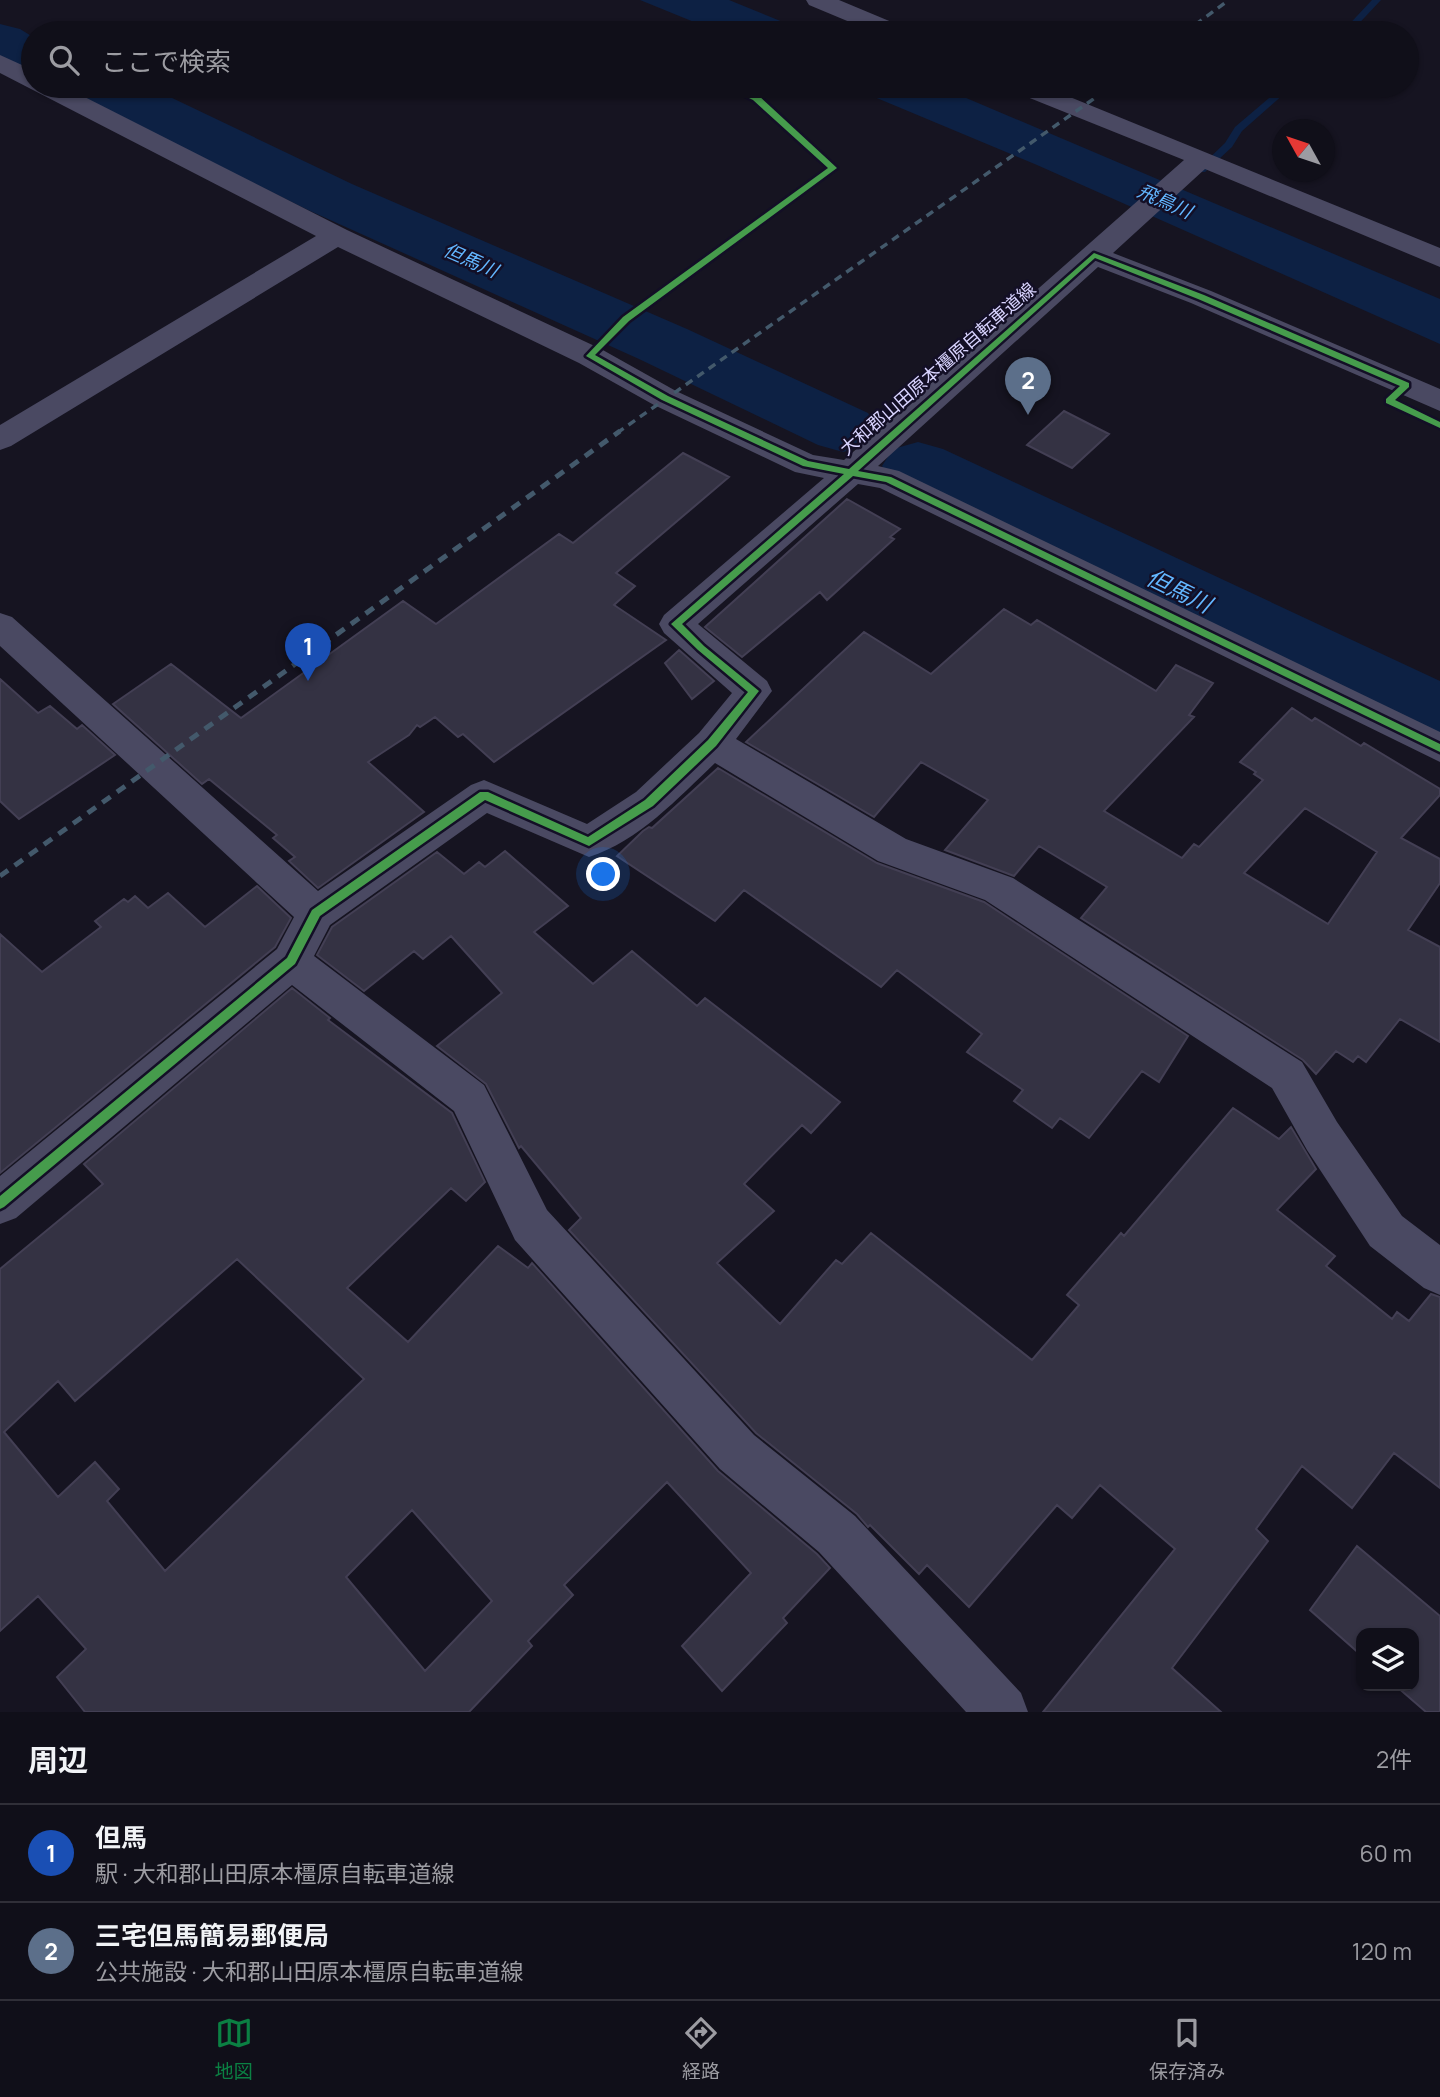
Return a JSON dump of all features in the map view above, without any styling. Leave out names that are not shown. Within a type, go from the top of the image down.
[{"type":"street","points":[[818,0],[868,21]]},
{"type":"street","points":[[0,63],[21,74]]},
{"type":"street","name":"大和郡山田原本橿原自転車道線","points":[[67,98],[337,236],[590,356],[665,398],[806,464],[851,471],[1199,161]]},
{"type":"street","points":[[1049,98],[1440,258]]},
{"type":"street","points":[[0,439],[337,236]]},
{"type":"street","points":[[1101,249],[1201,297],[1440,401]]},
{"type":"street","points":[[0,1203],[291,961],[316,913],[484,795],[589,842],[649,803],[712,743],[754,691],[676,624],[851,471],[888,480],[1440,748]]},
{"type":"street","points":[[0,626],[316,913]]},
{"type":"street","points":[[712,743],[891,850],[999,889],[1287,1075],[1322,1136],[1386,1231],[1440,1273]]},
{"type":"street","points":[[291,961],[469,1098],[531,1225],[737,1452],[836,1534],[1002,1712]]},
{"type":"water","points":[[640,0],[729,0],[781,21],[692,21]]},
{"type":"water","name":"飛鳥川","points":[[877,98],[966,98],[1440,299],[1440,344],[1037,165]]},
{"type":"building","points":[[1064,411],[1109,434],[1072,468],[1027,445]]},
{"type":"building","points":[[683,453],[729,477],[616,573],[635,586],[614,605],[666,640],[494,762],[463,734],[458,737],[435,717],[420,727],[417,725],[409,735],[368,762],[424,812],[318,888],[289,861],[295,857],[273,838],[277,835],[209,779],[202,784],[113,704],[171,664],[241,718],[403,601],[436,624],[559,534],[573,543]]},
{"type":"building","points":[[847,499],[900,529],[890,537],[894,539],[827,600],[820,592],[742,657],[705,627]]},
{"type":"building","points":[[1004,609],[1031,625],[1037,620],[1156,691],[1176,665],[1213,683],[1189,715],[1194,717],[1104,811],[1182,858],[1194,844],[1199,847],[1263,780],[1240,762],[1292,708],[1312,721],[1315,718],[1361,746],[1364,743],[1440,789],[1440,795],[1401,838],[1440,859],[1440,883],[1408,930],[1440,947],[1440,1042],[1400,1019],[1366,1062],[1358,1056],[1353,1062],[1336,1051],[1316,1074],[1303,1060],[1081,918],[1107,887],[1039,846],[1014,876],[945,850],[988,800],[921,762],[874,817],[746,742],[864,632],[931,674]],"holes":[[[1305,808],[1377,852],[1328,924],[1244,873]]]},
{"type":"building","points":[[679,650],[714,681],[692,699],[665,663]]},
{"type":"building","points":[[0,679],[38,713],[50,706],[77,729],[82,725],[115,755],[19,819],[0,801]]},
{"type":"building","points":[[718,768],[877,863],[984,902],[1188,1036],[1159,1082],[1142,1071],[1089,1138],[1060,1118],[1052,1128],[1014,1101],[1023,1090],[967,1052],[982,1034],[897,970],[881,987],[744,890],[715,921],[617,856]]},
{"type":"building","points":[[505,851],[568,906],[534,932],[593,984],[632,951],[697,1006],[705,998],[840,1102],[811,1133],[802,1125],[744,1184],[774,1211],[717,1263],[780,1324],[836,1260],[842,1264],[871,1233],[1032,1360],[1079,1305],[1067,1295],[1121,1233],[1124,1236],[1233,1108],[1279,1139],[1291,1127],[1316,1169],[1277,1210],[1335,1256],[1326,1266],[1392,1319],[1397,1312],[1409,1321],[1431,1294],[1440,1297],[1440,1488],[1394,1453],[1352,1508],[1302,1466],[1256,1529],[1268,1541],[1172,1668],[1221,1712],[1043,1712],[1175,1549],[1100,1485],[1072,1518],[1057,1505],[969,1607],[927,1565],[919,1574],[870,1525],[868,1527],[857,1514],[756,1433],[569,1230],[581,1218],[521,1146],[519,1148],[486,1084],[437,1046],[502,993],[451,936],[423,959],[414,951],[364,991],[317,955],[332,927],[437,852],[464,874],[479,862],[485,867]]},
{"type":"building","points":[[257,886],[291,918],[275,947],[0,1173],[0,934],[42,972],[101,927],[95,921],[124,899],[128,902],[135,896],[148,908],[168,893],[205,927]]},
{"type":"building","points":[[292,988],[330,1018],[328,1020],[452,1113],[485,1182],[466,1201],[451,1188],[347,1288],[408,1342],[498,1246],[528,1268],[532,1263],[718,1471],[830,1568],[783,1618],[787,1623],[722,1691],[682,1646],[751,1573],[667,1482],[564,1585],[573,1595],[528,1641],[532,1646],[469,1712],[85,1712],[57,1677],[86,1649],[38,1596],[0,1631],[0,1269],[103,1184],[84,1164]],"holes":[[[237,1259],[364,1379],[165,1571],[107,1501],[119,1489],[95,1462],[58,1497],[4,1432],[58,1381],[75,1401]],[[412,1510],[492,1601],[425,1671],[346,1577]]]},
{"type":"building","points":[[1357,1546],[1440,1616],[1440,1712],[1426,1712],[1402,1691],[1419,1691],[1419,1628],[1356,1628],[1356,1651],[1310,1610]]},
{"type":"waterway","points":[[1357,21],[1377,0]]},
{"type":"waterway","name":"但馬川","points":[[0,41],[21,53]]},
{"type":"waterway","name":"但馬川","points":[[127,98],[330,197],[663,344],[843,429]]},
{"type":"waterway","points":[[1202,170],[1229,145],[1238,129],[1274,98]]},
{"type":"waterway","name":"但馬川","points":[[918,466],[1440,716]]},
{"type":"railway","points":[[1200,21],[1229,0]]},
{"type":"railway","points":[[617,433],[1095,98]]},
{"type":"railway","points":[[0,876],[620,431]]},
{"type":"cycle path","points":[[756,98],[833,168],[626,319],[590,356],[665,398],[806,464],[888,479],[1440,748]]},
{"type":"cycle path","points":[[0,1203],[291,961],[316,913],[484,795],[589,842],[649,803],[712,743],[754,691],[676,624],[830,491],[1094,255],[1201,297],[1406,385],[1389,401],[1440,425]]},
{"type":"place","name":"三宅但馬簡易郵便局","points":[[1028,415]]},
{"type":"place","name":"但馬","points":[[308,681]]}]
